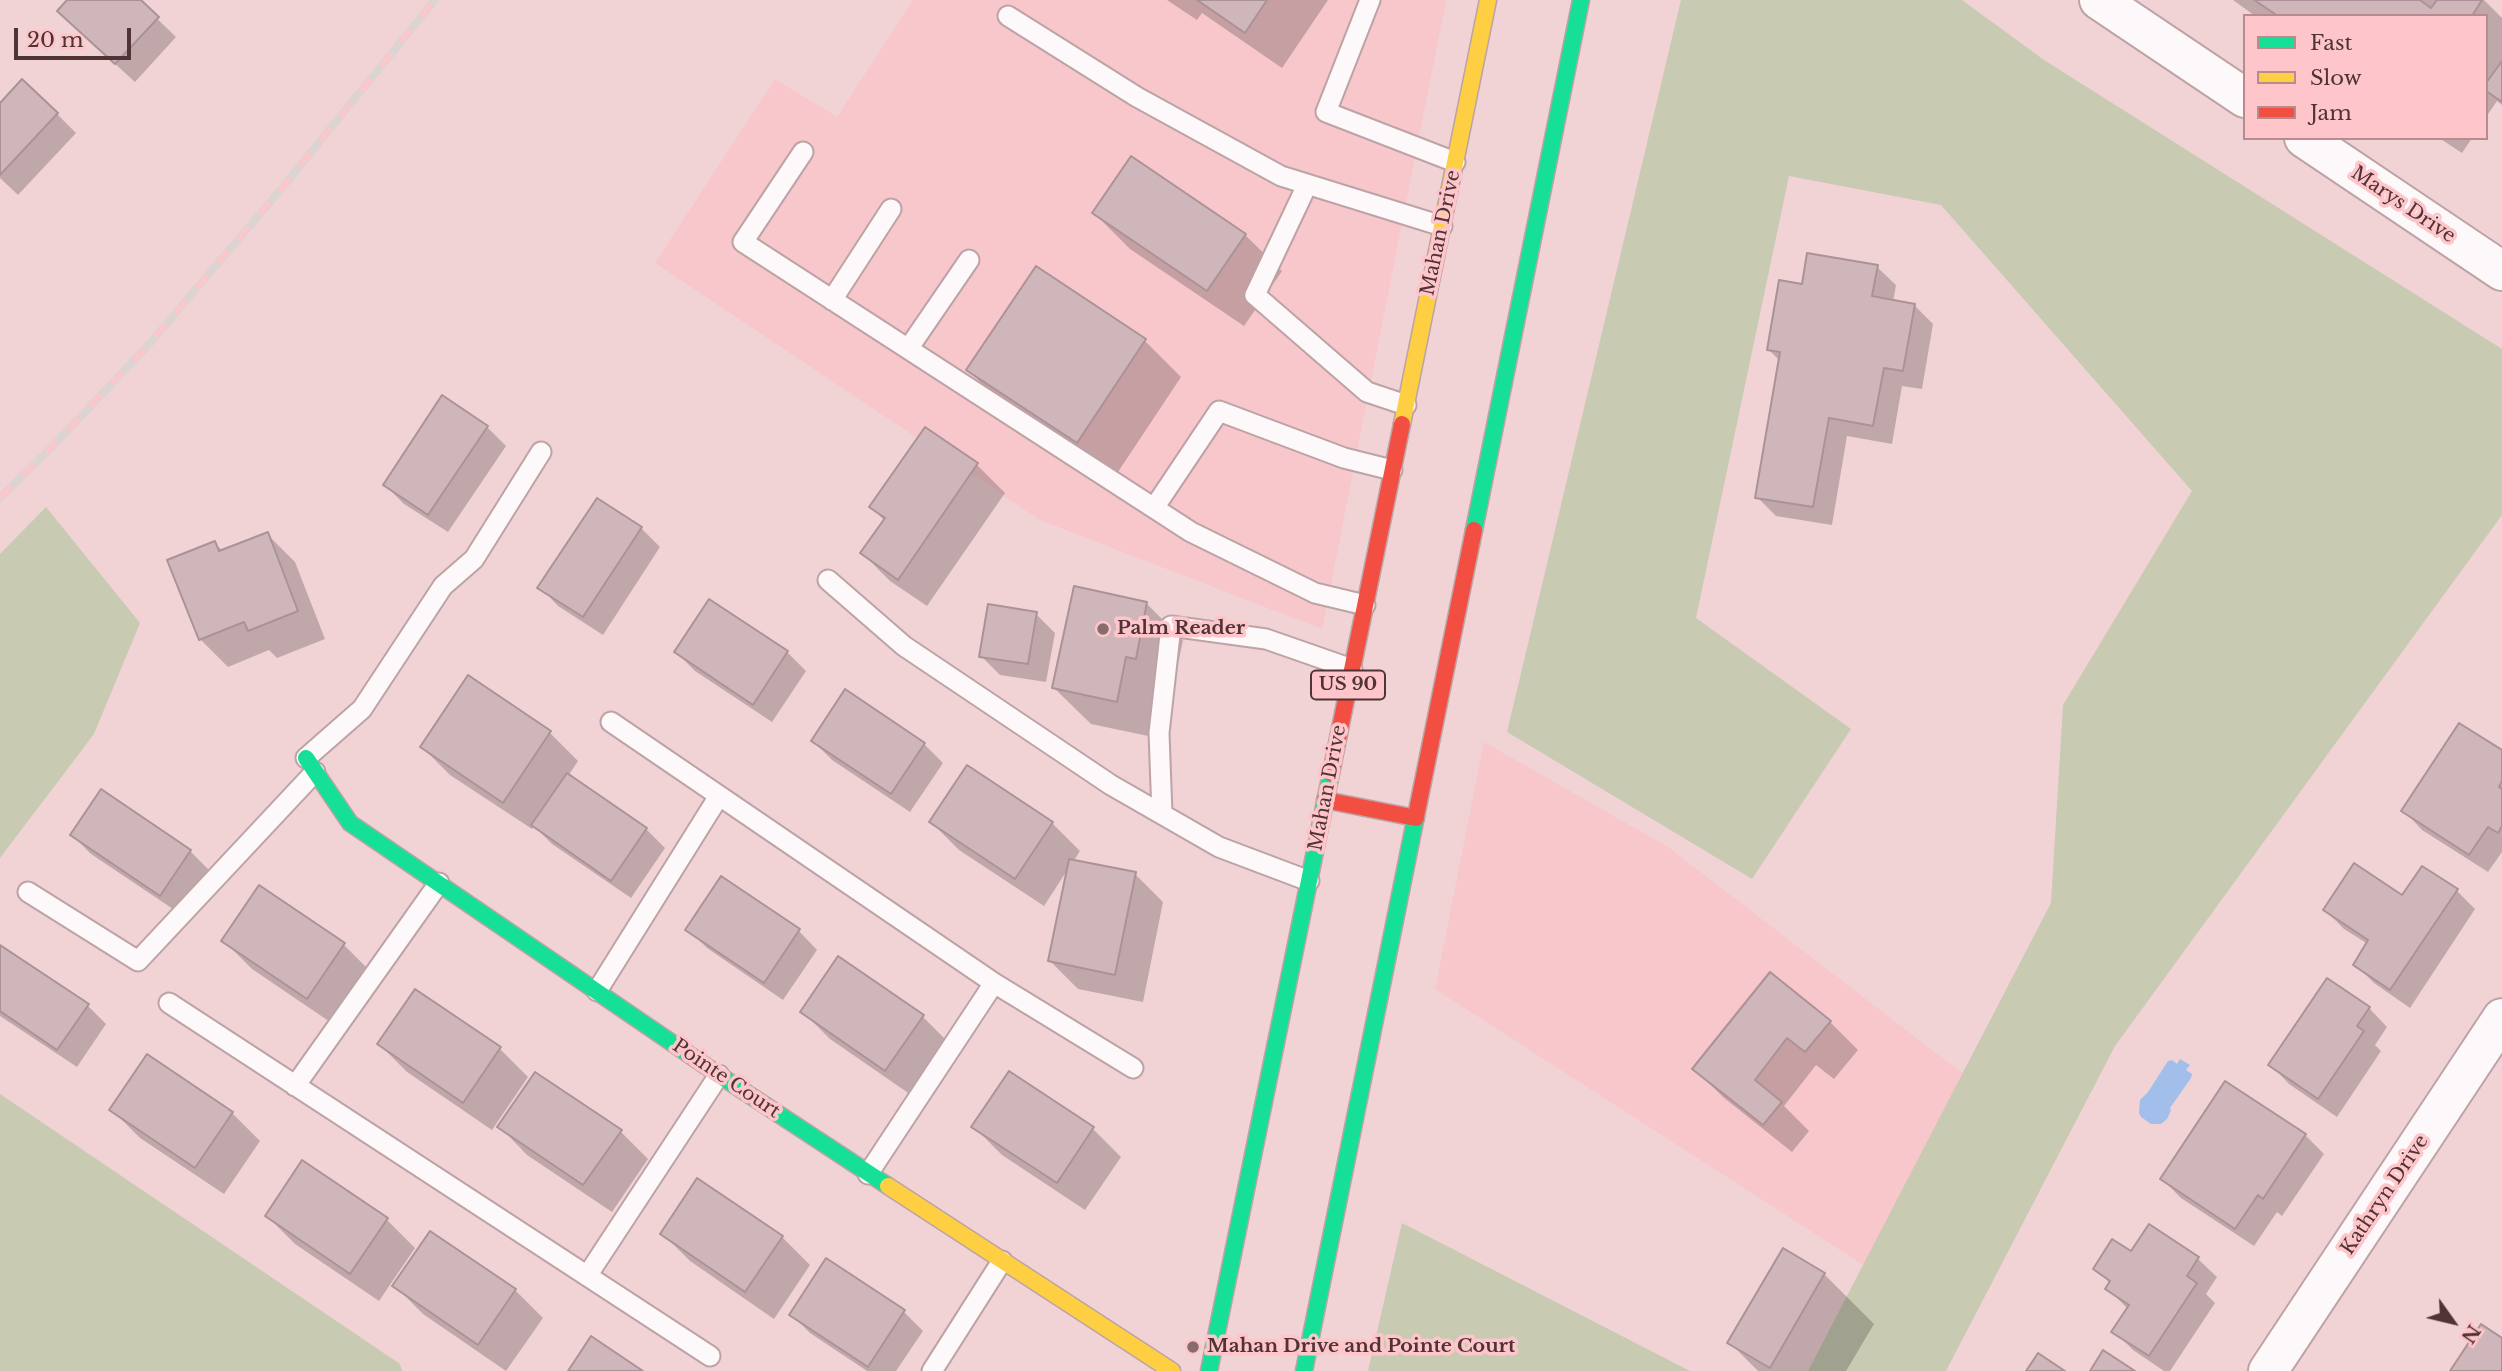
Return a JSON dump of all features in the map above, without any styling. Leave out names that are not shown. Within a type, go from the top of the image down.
[{"type":"main road","name":"Mahan Drive","points":[[1209,1371],[1488,0]]},
{"type":"main road","points":[[1304,1371],[1581,0]]},
{"type":"main road","name":"Pointe Court","points":[[311,765],[351,823],[719,1075],[1172,1371]]},
{"type":"main road","points":[[1325,800],[1416,818]]},
{"type":"street","points":[[2115,4],[2243,97]]},
{"type":"street","name":"Marys Drive","points":[[2307,140],[2502,271]]},
{"type":"street","name":"Kathryn Drive","points":[[2268,1371],[2502,1018]]},
{"type":"lane","points":[[1370,0],[1326,112],[1455,162]]},
{"type":"lane","points":[[1008,16],[1137,97],[1281,176],[1441,226]]},
{"type":"lane","points":[[803,152],[743,242],[1191,532],[1315,593],[1365,605]]},
{"type":"lane","points":[[1307,185],[1255,295],[1367,392],[1406,405]]},
{"type":"lane","points":[[832,300],[891,209]]},
{"type":"lane","points":[[908,349],[970,260]]},
{"type":"lane","points":[[1154,508],[1219,411],[1345,458],[1392,470]]},
{"type":"lane","points":[[28,892],[138,961],[362,709],[443,586],[474,559],[541,453]]},
{"type":"lane","points":[[828,580],[904,646],[1111,785],[1219,848],[1309,881]]},
{"type":"lane","points":[[1161,814],[1158,733],[1171,626],[1266,639],[1352,669]]},
{"type":"lane","points":[[611,722],[994,982],[1133,1068]]},
{"type":"lane","points":[[597,991],[719,796]]},
{"type":"lane","points":[[295,1086],[439,883]]},
{"type":"lane","points":[[869,1174],[994,982]]},
{"type":"lane","points":[[169,1003],[710,1356]]},
{"type":"lane","points":[[587,1276],[719,1075]]},
{"type":"lane","points":[[932,1371],[1002,1261]]},
{"type":"shaded area","points":[[913,0],[1446,0],[1322,629],[1040,520],[655,263],[775,79],[837,117]]},
{"type":"shaded area","points":[[1484,742],[1668,847],[2014,1113],[1893,1284],[1435,989]]},
{"type":"green space","points":[[1681,0],[1962,0],[2044,60],[2502,349],[2502,515],[2115,1046],[1946,1371],[1808,1371],[2051,903],[2063,705],[2192,491],[1941,205],[1789,176],[1696,618],[1851,729],[1752,879],[1507,732]]},
{"type":"green space","points":[[46,507],[140,623],[94,734],[0,858],[0,554]]},
{"type":"green space","points":[[0,1094],[400,1364],[402,1371],[0,1371]]},
{"type":"green space","points":[[1402,1223],[1690,1371],[1368,1371]]},
{"type":"water","points":[[2180,1059],[2190,1065],[2186,1070],[2192,1074],[2191,1078],[2170,1108],[2167,1119],[2161,1124],[2151,1124],[2139,1113],[2140,1100],[2168,1061],[2172,1060],[2177,1064]]},
{"type":"building","points":[[67,0],[141,0],[159,17],[115,64],[57,11]]},
{"type":"building","points":[[1197,0],[1267,0],[1245,33]]},
{"type":"building","points":[[2254,0],[2420,0],[2431,8],[2437,0],[2482,0],[2473,14],[2275,14]]},
{"type":"building","points":[[2502,61],[2502,102],[2488,92],[2488,80]]},
{"type":"building","points":[[22,79],[58,113],[0,175],[0,103]]},
{"type":"building","points":[[1131,156],[1246,234],[1207,291],[1092,213]]},
{"type":"building","points":[[1807,253],[1878,265],[1872,296],[1915,304],[1903,371],[1884,368],[1873,426],[1829,418],[1813,507],[1755,498],[1780,352],[1767,350],[1779,280],[1802,284]]},
{"type":"building","points":[[1036,266],[1146,339],[1077,443],[966,370]]},
{"type":"building","points":[[442,395],[488,426],[428,515],[383,485]]},
{"type":"building","points":[[925,427],[978,463],[898,580],[860,553],[885,518],[869,507]]},
{"type":"building","points":[[597,498],[642,527],[583,617],[537,588]]},
{"type":"building","points":[[268,532],[298,611],[248,631],[244,622],[199,640],[167,560],[215,541],[219,551]]},
{"type":"building","name":"Palm Reader","points":[[1074,586],[1147,602],[1136,659],[1126,657],[1117,702],[1052,688]]},
{"type":"building","points":[[709,599],[788,651],[753,705],[674,652]]},
{"type":"building","points":[[988,604],[1037,612],[1028,664],[979,657]]},
{"type":"building","points":[[468,675],[551,731],[503,803],[420,747]]},
{"type":"building","points":[[845,689],[925,743],[891,794],[811,741]]},
{"type":"building","points":[[2459,723],[2502,750],[2502,781],[2499,787],[2502,789],[2502,826],[2498,833],[2488,827],[2469,855],[2401,811]]},
{"type":"building","points":[[967,765],[1053,822],[1015,879],[929,822]]},
{"type":"building","points":[[567,773],[647,828],[611,881],[531,825]]},
{"type":"building","points":[[101,789],[191,850],[160,896],[70,835]]},
{"type":"building","points":[[1069,859],[1136,872],[1115,975],[1048,961]]},
{"type":"building","points":[[2354,863],[2402,895],[2422,866],[2458,889],[2390,990],[2353,965],[2368,940],[2323,910]]},
{"type":"building","points":[[721,876],[800,929],[764,983],[685,930]]},
{"type":"building","points":[[259,885],[345,943],[307,999],[221,941]]},
{"type":"building","points":[[0,945],[89,1004],[57,1050],[0,1011]]},
{"type":"building","points":[[838,956],[924,1015],[885,1071],[800,1012]]},
{"type":"building","points":[[1770,972],[1831,1021],[1805,1052],[1787,1038],[1755,1080],[1782,1102],[1763,1125],[1692,1069]]},
{"type":"building","points":[[2327,978],[2370,1007],[2357,1026],[2364,1031],[2318,1099],[2268,1065]]},
{"type":"building","points":[[415,989],[501,1047],[463,1103],[377,1044]]},
{"type":"building","points":[[147,1054],[233,1112],[195,1168],[109,1110]]},
{"type":"building","points":[[1009,1071],[1094,1127],[1057,1183],[971,1127]]},
{"type":"building","points":[[535,1072],[622,1130],[583,1185],[497,1127]]},
{"type":"building","points":[[2225,1081],[2306,1134],[2263,1199],[2258,1195],[2235,1229],[2160,1179]]},
{"type":"building","points":[[302,1160],[388,1218],[350,1274],[265,1216]]},
{"type":"building","points":[[697,1178],[783,1236],[745,1292],[660,1234]]},
{"type":"building","points":[[2149,1224],[2199,1257],[2187,1276],[2197,1283],[2149,1356],[2111,1332],[2129,1305],[2105,1289],[2110,1281],[2093,1269],[2112,1239],[2131,1251]]},
{"type":"building","points":[[430,1231],[516,1289],[478,1345],[392,1286]]},
{"type":"building","points":[[1783,1248],[1825,1273],[1770,1368],[1727,1343]]},
{"type":"building","points":[[826,1258],[905,1310],[868,1367],[789,1315]]},
{"type":"building","points":[[2481,1324],[2502,1338],[2502,1371],[2450,1371]]},
{"type":"building","points":[[591,1336],[643,1371],[568,1371]]},
{"type":"building","points":[[2103,1350],[2135,1371],[2090,1371]]},
{"type":"building","points":[[2038,1353],[2065,1371],[2026,1371]]},
{"type":"railway","points":[[0,498],[150,343],[282,188],[435,0]]},
{"type":"traffic: fast","points":[[1474,530],[1581,0]]},
{"type":"traffic: fast","points":[[306,758],[350,823],[719,1075],[888,1186]]},
{"type":"traffic: fast","points":[[1209,1371],[1331,773]]},
{"type":"traffic: fast","points":[[1304,1371],[1416,816]]},
{"type":"traffic: slow","points":[[1402,424],[1488,0]]},
{"type":"traffic: slow","points":[[888,1186],[1172,1371]]},
{"type":"traffic: jam","points":[[1331,773],[1402,424]]},
{"type":"traffic: jam","points":[[1416,816],[1474,530]]},
{"type":"traffic: jam","points":[[1325,800],[1416,818]]},
{"type":"place","name":"Palm Reader","points":[[1103,629]]},
{"type":"place","name":"Mahan Drive and Pointe Court","points":[[1193,1347]]}]
